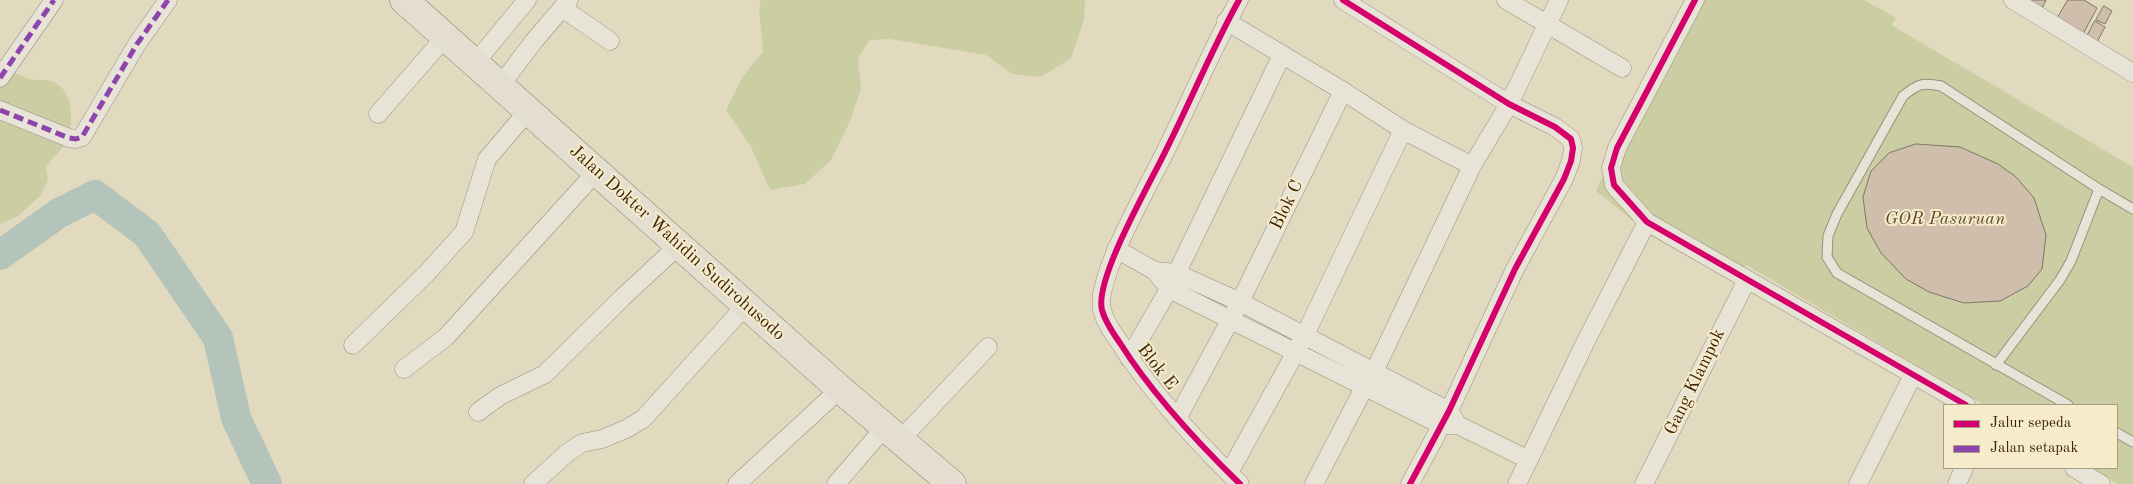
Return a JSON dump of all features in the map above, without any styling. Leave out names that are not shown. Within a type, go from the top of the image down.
[{"type":"main road","name":"Jalan Dokter Wahidin Sudirohusodo","points":[[404,0],[747,304],[840,389],[951,484]]},
{"type":"street","points":[[0,78],[54,0]]},
{"type":"street","points":[[0,110],[69,138],[76,139],[82,137],[138,44],[168,0]]},
{"type":"street","points":[[475,64],[527,0]]},
{"type":"street","name":"Blok E","points":[[1234,479],[1145,380],[1129,358],[1108,326],[1102,309],[1101,295],[1116,249],[1166,150],[1226,21],[1239,0]]},
{"type":"street","points":[[1343,0],[1508,104],[1555,127],[1571,139],[1573,148],[1571,161],[1564,179],[1515,269],[1449,420],[1410,484]]},
{"type":"street","points":[[1506,0],[1622,68]]},
{"type":"street","points":[[1314,484],[1374,372],[1472,166],[1508,104],[1559,0]]},
{"type":"street","points":[[1695,0],[1617,148],[1610,168],[1614,185],[1643,230],[1743,286],[1908,383],[1963,404]]},
{"type":"street","points":[[2012,0],[2133,73]]},
{"type":"street","points":[[500,86],[565,4],[610,41]]},
{"type":"street","points":[[1226,21],[1343,91],[1403,130],[1472,166]]},
{"type":"street","points":[[378,114],[446,36]]},
{"type":"street","points":[[1129,358],[1168,289],[1282,55]]},
{"type":"street","name":"Blok C","points":[[1178,417],[1240,302],[1343,91]]},
{"type":"street","points":[[353,345],[426,274],[460,237],[467,226],[487,159],[528,111]]},
{"type":"street","points":[[1234,479],[1403,130]]},
{"type":"street","points":[[404,368],[446,336],[597,171]]},
{"type":"street","points":[[1518,484],[1586,341],[1643,230]]},
{"type":"street","points":[[478,412],[508,391],[545,374],[679,245]]},
{"type":"street","points":[[1116,249],[1155,270],[1176,273],[1240,302],[1364,388],[1449,420],[1529,460]]},
{"type":"street","points":[[1155,270],[1168,289],[1231,319],[1374,372],[1449,420]]},
{"type":"street","name":"Gang Klampok","points":[[1644,484],[1743,286]]},
{"type":"street","points":[[533,484],[566,454],[582,443],[602,439],[626,429],[643,419],[747,304]]},
{"type":"street","points":[[836,484],[988,347]]},
{"type":"street","points":[[1858,484],[1908,383]]},
{"type":"street","points":[[737,484],[840,389]]},
{"type":"street","points":[[1956,484],[1964,469]]},
{"type":"street","points":[[2076,469],[2101,484]]},
{"type":"lane","points":[[2066,404],[1837,273],[1827,257],[1828,236],[1837,214],[1902,96],[1916,86],[1926,83],[1941,86],[2098,189],[2133,209]]},
{"type":"lane","points":[[1996,365],[2060,280],[2071,262],[2098,189]]},
{"type":"lane","points":[[2118,433],[2133,442]]},
{"type":"green space","points":[[761,0],[1085,0],[1084,20],[1071,58],[1041,77],[1013,74],[986,55],[890,39],[870,40],[858,58],[861,89],[850,121],[831,160],[805,184],[770,190],[751,147],[726,110],[743,76],[763,52],[759,8]]},
{"type":"green space","name":"GOR Pasuruan","points":[[1684,0],[1864,0],[1896,18],[1892,25],[1896,28],[2133,167],[2133,484],[2117,484],[2092,469],[2118,469],[2118,404],[1982,404],[1746,265],[1734,282],[1653,237],[1596,191]]},
{"type":"green space","points":[[6,68],[27,78],[48,80],[58,85],[68,99],[71,108],[71,118],[65,144],[46,168],[48,180],[41,195],[18,216],[0,224],[0,69]]},
{"type":"building","points":[[2026,0],[2046,0],[2041,10]]},
{"type":"building","points":[[2068,0],[2084,0],[2097,8],[2083,34],[2057,19]]},
{"type":"building","points":[[2104,6],[2112,11],[2105,24],[2096,20]]},
{"type":"building","points":[[2095,21],[2105,27],[2096,44],[2086,38]]},
{"type":"building","name":"GOR Pasuruan","points":[[1916,144],[1960,147],[1998,164],[2016,177],[2034,198],[2046,235],[2042,269],[2028,286],[2000,301],[1964,303],[1929,292],[1906,279],[1881,253],[1867,228],[1863,197],[1871,171],[1889,153]]},
{"type":"waterway","points":[[0,255],[59,213],[95,195],[147,234],[218,338],[236,418],[267,484]]},
{"type":"marked path","points":[[0,78],[54,0]]},
{"type":"marked path","points":[[0,110],[69,138],[76,139],[82,137],[137,44],[168,0]]},
{"type":"cycle path","points":[[1239,0],[1125,230],[1107,276],[1102,296],[1102,310],[1107,323],[1146,381],[1192,434],[1240,484]]},
{"type":"cycle path","points":[[1343,0],[1509,104],[1555,127],[1571,139],[1573,148],[1571,161],[1564,179],[1515,269],[1449,411],[1410,484]]},
{"type":"cycle path","points":[[1695,0],[1617,148],[1611,168],[1614,185],[1647,222],[1964,404]]}]
